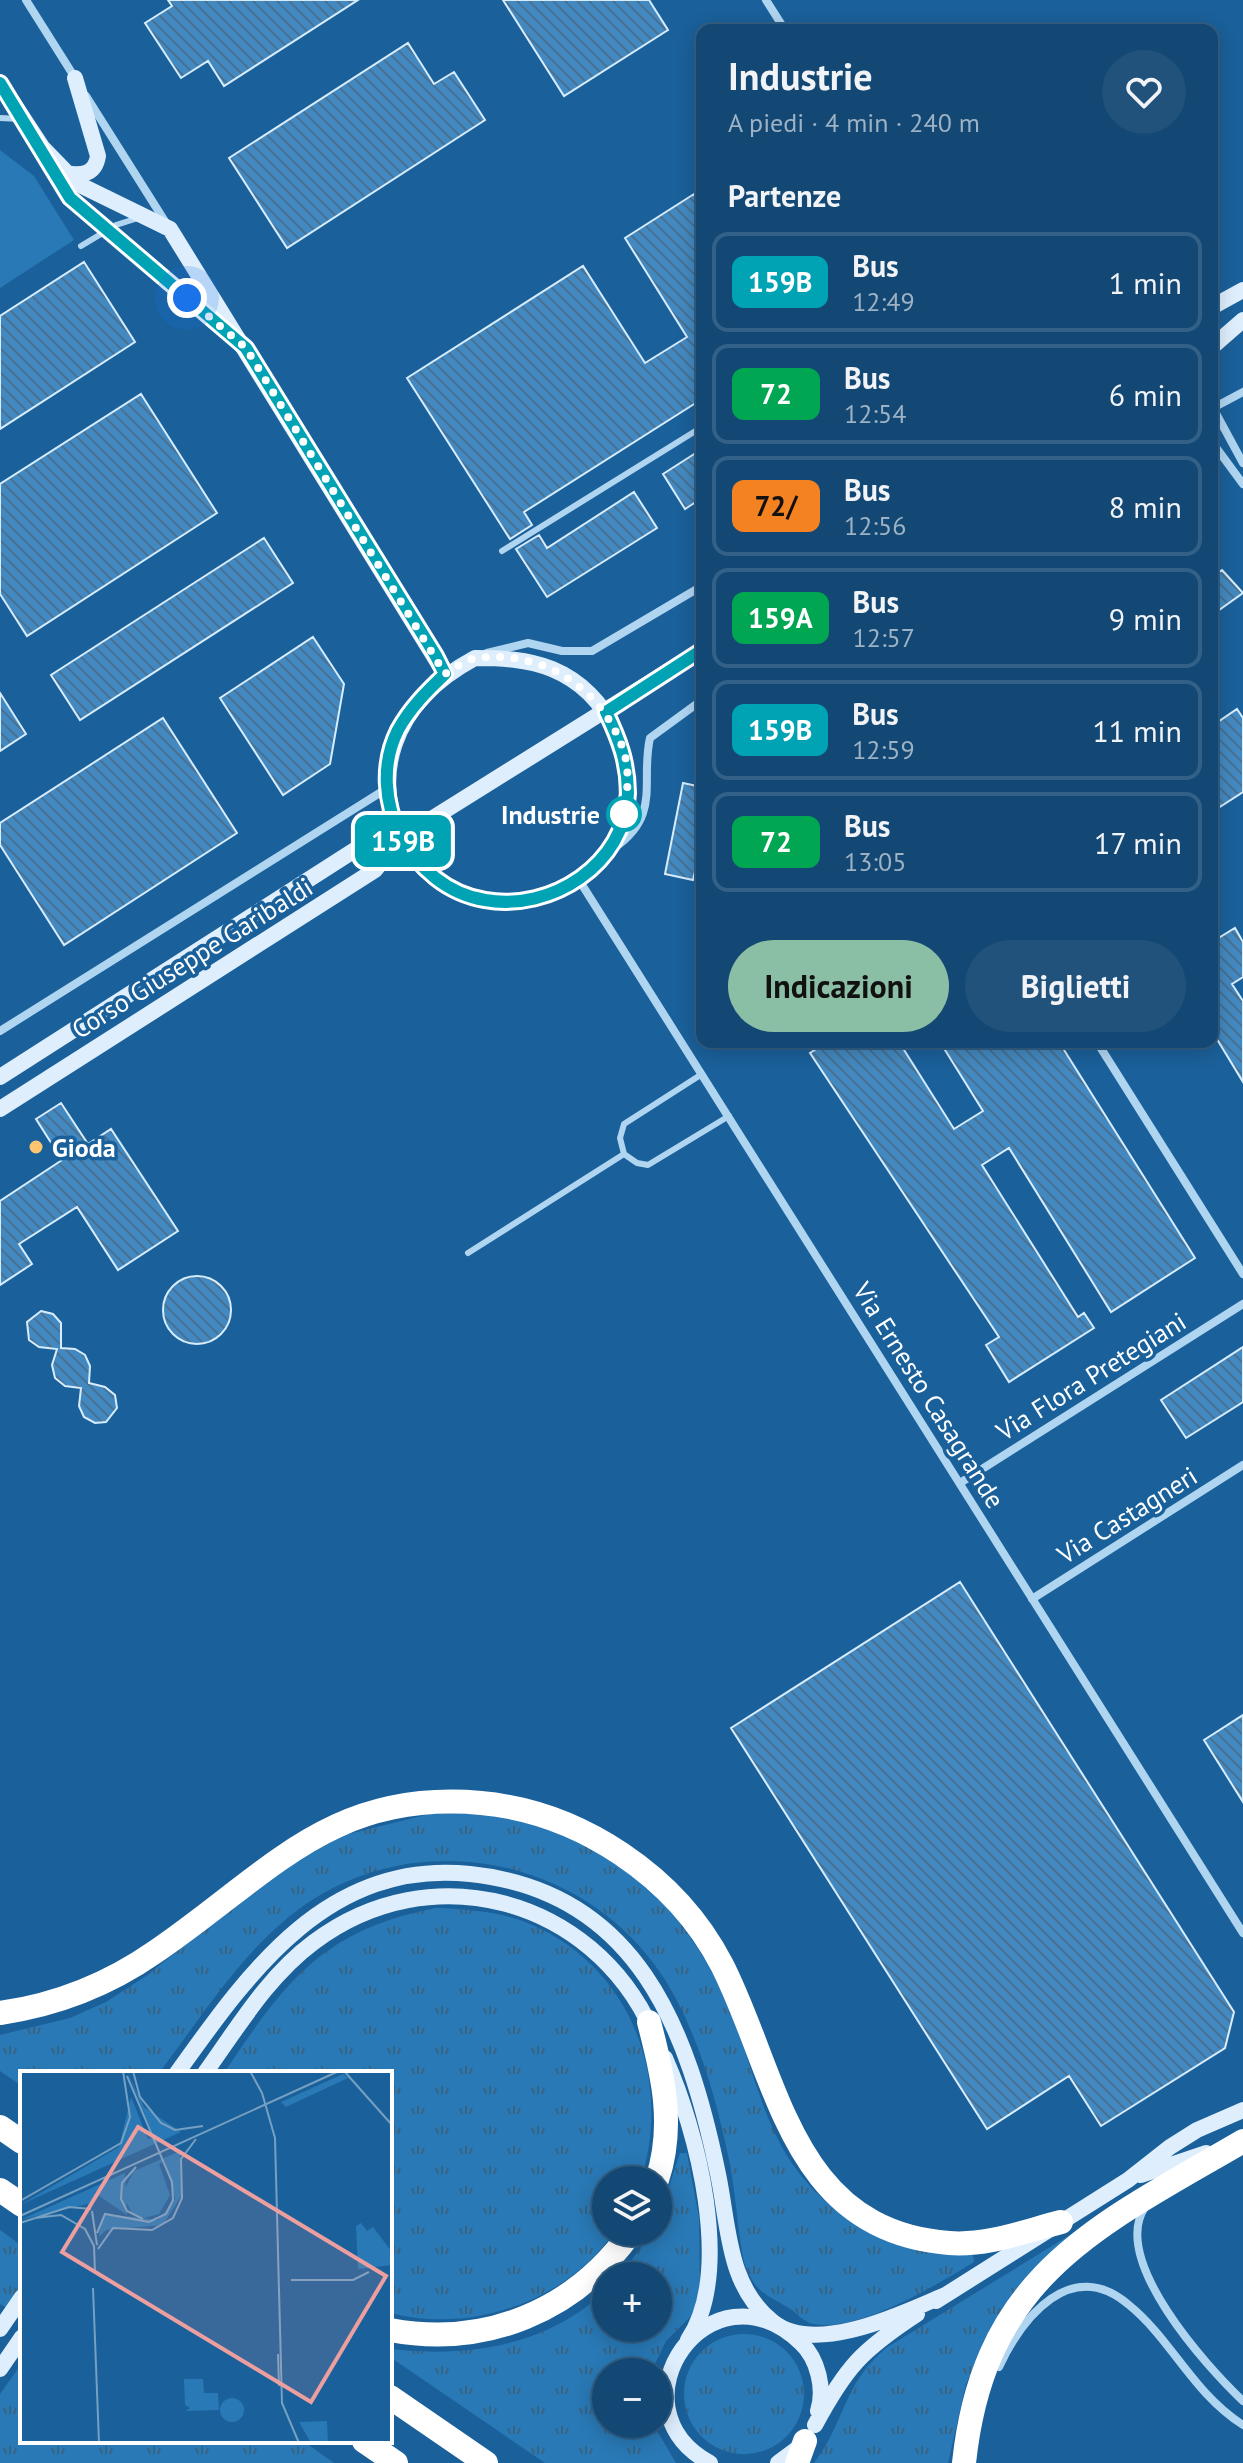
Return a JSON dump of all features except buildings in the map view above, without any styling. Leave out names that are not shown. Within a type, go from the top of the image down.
[{"type":"highway","points":[[0,2013],[73,1995],[128,1969],[185,1930],[273,1861],[323,1830],[396,1806],[451,1801],[507,1806],[565,1823],[591,1836],[641,1870],[684,1909],[720,1961],[736,1993],[782,2113],[804,2157],[843,2200],[881,2224],[904,2233],[950,2243],[999,2238],[1061,2222]]},
{"type":"highway","points":[[649,2022],[664,2081],[668,2116],[659,2166]]},
{"type":"highway","points":[[0,2127],[20,2141]]},
{"type":"highway","points":[[964,2456],[983,2369],[1003,2329],[1024,2298],[1084,2236],[1243,2140]]},
{"type":"highway","points":[[0,2190],[20,2204]]},
{"type":"highway","points":[[392,2330],[418,2335],[477,2332],[538,2314],[596,2274],[619,2246]]},
{"type":"highway","points":[[392,2398],[486,2463]]},
{"type":"highway","points":[[367,2443],[396,2463]]},
{"type":"street","points":[[26,0],[246,348],[445,674]]},
{"type":"street","points":[[766,0],[781,24]]},
{"type":"street","points":[[65,173],[82,175],[96,165],[98,156],[75,78]]},
{"type":"street","points":[[1,85],[42,147],[65,173],[90,192],[170,229]]},
{"type":"street","points":[[42,147],[51,172],[70,198],[246,348]]},
{"type":"street","points":[[1218,303],[1242,288]]},
{"type":"street","points":[[1218,342],[1243,320]]},
{"type":"street","points":[[1218,404],[1243,392]]},
{"type":"street","points":[[1218,418],[1243,463]]},
{"type":"street","points":[[1218,450],[1243,484]]},
{"type":"street","points":[[696,590],[592,651],[562,651],[528,643],[506,645],[445,674],[418,700],[397,732],[387,769],[386,789],[401,838],[425,869],[452,889],[483,900],[517,903],[549,895],[579,880],[610,850],[628,838],[649,796],[646,752],[650,738],[696,704]]},
{"type":"street","name":"Corso Giuseppe Garibaldi","points":[[0,1109],[375,870],[401,838],[696,654]]},
{"type":"street","points":[[475,658],[508,658],[552,669],[584,687],[606,712],[624,751],[628,795],[622,822],[610,850]]},
{"type":"street","name":"Corso Giuseppe Garibaldi","points":[[0,1031],[386,789]]},
{"type":"street","name":"Corso Giuseppe Garibaldi","points":[[0,1077],[361,846],[401,838]]},
{"type":"street","name":"Via Ernesto Casagrande","points":[[579,880],[1243,1933]]},
{"type":"street","points":[[1101,1048],[1243,1274]]},
{"type":"street","name":"Via Flora Pretegiani","points":[[960,1483],[1243,1304]]},
{"type":"street","name":"Via Castagneri","points":[[1032,1599],[1243,1465]]},
{"type":"street","points":[[178,2071],[250,1973],[282,1940],[322,1910],[375,1886],[424,1874],[486,1876],[534,1888],[586,1915],[606,1930],[642,1967],[656,1989],[679,2040],[705,2119],[737,2269],[748,2295],[776,2324],[805,2347],[815,2364],[820,2384],[806,2443]]},
{"type":"street","points":[[206,2071],[260,1997],[313,1943],[368,1911],[421,1898],[488,1898],[544,1916],[571,1932],[615,1969],[649,2022],[688,2119],[704,2203],[708,2284],[700,2321],[671,2368],[667,2401],[677,2433],[687,2447],[710,2463]]},
{"type":"street","points":[[778,2463],[806,2443],[841,2376],[862,2355],[945,2295],[1128,2180],[1197,2130],[1243,2110]]},
{"type":"street","points":[[1128,2180],[1243,2140]]},
{"type":"street","points":[[1165,2186],[1137,2221],[1138,2251],[1155,2290],[1186,2335],[1216,2376],[1243,2401]]},
{"type":"street","points":[[964,2456],[1000,2365],[1022,2325],[1049,2298],[1077,2288],[1095,2289],[1128,2303],[1186,2374],[1243,2425]]},
{"type":"street","points":[[688,2340],[714,2322],[729,2318],[759,2318],[816,2334],[849,2330],[945,2295]]},
{"type":"street","points":[[0,2329],[20,2300]]},
{"type":"street","points":[[0,2369],[20,2340]]},
{"type":"lane","points":[[0,118],[24,119]]},
{"type":"lane","points":[[81,246],[107,230],[141,217]]},
{"type":"lane","points":[[502,551],[696,431]]},
{"type":"lane","points":[[702,1074],[624,1124],[620,1138],[624,1154],[637,1163],[648,1165],[729,1116]]},
{"type":"lane","points":[[468,1253],[624,1154]]},
{"type":"green space","points":[[0,150],[34,176],[74,240],[0,288]]},
{"type":"green space","points":[[438,1812],[473,1815],[508,1819],[559,1831],[622,1866],[662,1902],[696,1945],[732,2014],[770,2122],[791,2162],[808,2183],[848,2219],[870,2232],[920,2250],[973,2254],[974,2262],[897,2305],[833,2325],[807,2322],[761,2291],[744,2262],[731,2172],[712,2092],[688,2024],[667,1983],[635,1941],[596,1907],[551,1883],[503,1867],[452,1861],[402,1865],[352,1879],[306,1904],[263,1940],[244,1961],[160,2071],[20,2071],[20,2085],[0,2071],[0,2035],[70,2018],[106,2002],[146,1976],[277,1872],[344,1835]]},
{"type":"green space","points":[[436,1908],[499,1914],[520,1920],[557,1938],[589,1962],[614,1991],[633,2025],[645,2061],[651,2100],[650,2140],[644,2166],[592,2166],[592,2246],[602,2246],[570,2277],[514,2307],[452,2319],[392,2313],[392,2071],[225,2071],[288,1987],[335,1946],[363,1930]]},
{"type":"green space","points":[[680,2153],[687,2153],[699,2218],[700,2289],[692,2315],[672,2335],[672,2262],[630,2262],[642,2246],[672,2246],[672,2177]]},
{"type":"green space","points":[[0,2230],[20,2245],[20,2315],[0,2304]]},
{"type":"green space","points":[[1078,2230],[982,2349],[966,2384],[948,2463],[814,2463],[860,2376],[886,2348]]},
{"type":"green space","points":[[592,2302],[592,2342],[666,2342],[658,2358],[592,2358],[592,2438],[661,2438],[676,2463],[545,2463],[392,2358],[392,2349],[449,2351],[506,2344],[533,2336]]},
{"type":"green space","points":[[744,2334],[767,2338],[787,2351],[800,2371],[804,2394],[800,2417],[787,2437],[767,2450],[744,2454],[721,2450],[701,2437],[688,2417],[684,2394],[688,2371],[701,2351],[721,2338]]},
{"type":"green space","points":[[20,2366],[20,2443],[306,2443],[334,2463],[0,2463],[0,2394]]},
{"type":"bus line","name":"159B","points":[[0,83],[42,147],[51,172],[70,198],[246,348],[436,656],[445,674],[418,700],[397,732],[387,769],[386,789],[395,823],[401,838],[425,869],[452,889],[468,895],[483,900],[517,903],[549,895],[579,880],[610,850],[622,822],[628,795],[624,751],[606,712],[696,654]]},
{"type":"place","name":"Industrie","points":[[624,814]]},
{"type":"place","name":"Gioda","points":[[36,1147]]},
{"type":"route","points":[[187,298],[246,348],[445,674],[475,658],[508,658],[531,663],[552,669],[584,687],[606,712],[624,751],[628,795],[622,822],[624,814]]}]
